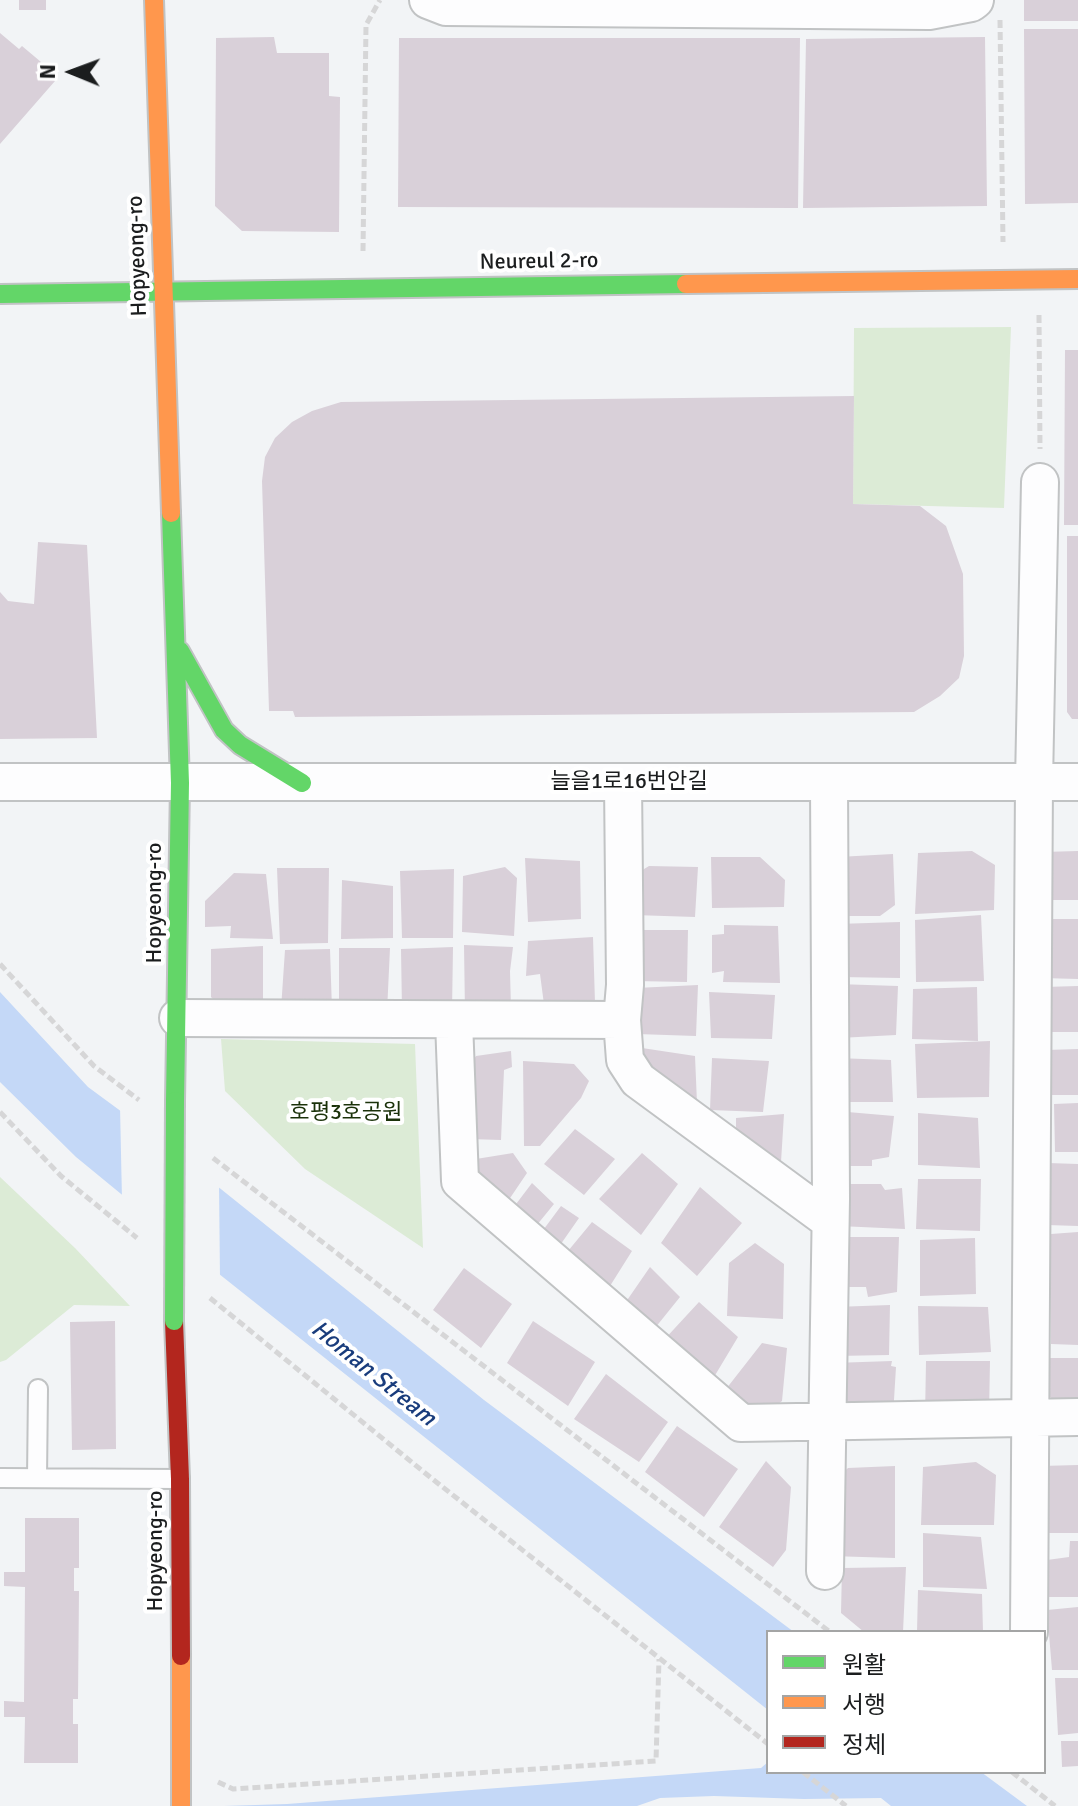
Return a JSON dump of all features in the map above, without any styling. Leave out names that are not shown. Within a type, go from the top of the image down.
[{"type":"street","name":"Hopyeong-ro","points":[[154,0],[180,783],[174,1321],[180,1479],[181,1806]]},
{"type":"street","points":[[428,0],[446,7],[929,11],[971,3],[987,8]]},
{"type":"street","name":"Neureul 2-ro","points":[[0,294],[1078,279]]},
{"type":"street","points":[[1029,1630],[1034,782],[1040,482]]},
{"type":"street","points":[[175,641],[224,730],[240,745],[302,783]]},
{"type":"street","name":"늘을1로16번안길","points":[[0,782],[1078,782]]},
{"type":"street","points":[[623,782],[625,985],[622,1020],[625,1060],[638,1080],[830,1221]]},
{"type":"street","points":[[825,1571],[830,1221],[829,782]]},
{"type":"street","points":[[178,1018],[622,1020]]},
{"type":"street","points":[[454,1021],[460,1181],[741,1423],[1078,1417]]},
{"type":"lane","points":[[37,1478],[38,1389]]},
{"type":"lane","points":[[0,1478],[180,1479]]},
{"type":"path","points":[[362,288],[366,25],[380,0]]},
{"type":"path","points":[[987,8],[1004,279]]},
{"type":"path","points":[[1038,279],[1040,482]]},
{"type":"path","points":[[0,964],[94,1066],[144,1104]]},
{"type":"path","points":[[0,1112],[61,1176],[147,1246]]},
{"type":"path","points":[[206,1152],[827,1630]]},
{"type":"path","points":[[208,1296],[430,1477],[766,1742]]},
{"type":"path","points":[[181,1766],[233,1789],[656,1761],[659,1658]]},
{"type":"path","points":[[806,1774],[846,1806]]},
{"type":"path","points":[[1015,1774],[1055,1806]]},
{"type":"green space","points":[[1011,327],[1004,508],[853,504],[854,328]]},
{"type":"green space","name":"호평3호공원","points":[[221,1039],[415,1044],[423,1248],[305,1169],[225,1091]]},
{"type":"green space","points":[[0,1177],[75,1248],[130,1306],[74,1305],[0,1362]]},
{"type":"water","name":"Homan Stream","points":[[0,992],[88,1087],[156,1137],[484,1400],[791,1630],[766,1630],[766,1708],[204,1262],[76,1157],[0,1082]]},
{"type":"water","points":[[766,1764],[766,1774],[984,1774],[1027,1806],[891,1806],[881,1798],[714,1796],[660,1798],[637,1806],[224,1806],[287,1804],[761,1768]]},
{"type":"pier","points":[[120,1106],[219,1183],[220,1280],[122,1200]]},
{"type":"building","points":[[19,0],[46,0],[46,10],[19,10]]},
{"type":"building","points":[[1024,0],[1078,0],[1078,21],[1024,21]]},
{"type":"building","points":[[1024,29],[1078,29],[1078,203],[1025,204]]},
{"type":"building","points":[[0,33],[41,62],[37,66],[55,81],[0,144]]},
{"type":"building","points":[[274,37],[277,53],[329,53],[329,96],[340,97],[339,232],[242,231],[215,206],[216,38]]},
{"type":"building","points":[[985,37],[987,206],[803,208],[806,39]]},
{"type":"building","points":[[399,38],[800,38],[798,208],[398,207]]},
{"type":"building","points":[[1065,350],[1078,350],[1078,525],[1064,525]]},
{"type":"building","points":[[854,396],[853,504],[920,506],[946,526],[963,574],[964,656],[959,678],[940,696],[914,712],[295,717],[293,711],[269,711],[262,481],[265,457],[275,438],[292,422],[312,411],[341,402]]},
{"type":"building","points":[[1067,536],[1078,536],[1078,719],[1072,719],[1067,712]]},
{"type":"building","points":[[38,542],[87,545],[97,738],[0,739],[0,592],[8,601],[34,604]]},
{"type":"building","points":[[972,851],[995,865],[994,910],[915,914],[918,853]]},
{"type":"building","points":[[1078,851],[1078,900],[1045,900],[1043,852]]},
{"type":"building","points":[[893,854],[895,905],[880,916],[842,916],[838,857]]},
{"type":"building","points":[[711,857],[760,857],[785,880],[784,907],[712,908]]},
{"type":"building","points":[[525,858],[580,861],[581,919],[528,922]]},
{"type":"building","points":[[649,866],[698,867],[695,917],[634,915],[631,877]]},
{"type":"building","points":[[505,867],[517,878],[514,936],[462,932],[463,876]]},
{"type":"building","points":[[277,868],[329,868],[328,943],[280,944]]},
{"type":"building","points":[[454,869],[453,938],[402,938],[400,871]]},
{"type":"building","points":[[234,873],[266,874],[273,939],[230,938],[231,926],[205,927],[205,901]]},
{"type":"building","points":[[342,880],[393,886],[393,938],[341,939]]},
{"type":"building","points":[[981,915],[984,981],[916,982],[915,920]]},
{"type":"building","points":[[1038,919],[1078,919],[1078,979],[1042,978]]},
{"type":"building","points":[[900,922],[900,978],[840,977],[837,924]]},
{"type":"building","points":[[724,925],[778,926],[780,983],[723,982],[724,971],[712,973],[712,935],[724,934]]},
{"type":"building","points":[[631,930],[688,930],[687,982],[634,981]]},
{"type":"building","points":[[593,937],[595,1003],[545,1012],[540,974],[526,976],[528,941]]},
{"type":"building","points":[[464,945],[513,947],[511,1009],[465,1013]]},
{"type":"building","points":[[263,946],[263,1016],[228,1015],[211,997],[211,949]]},
{"type":"building","points":[[453,947],[452,1011],[402,1011],[401,949]]},
{"type":"building","points":[[339,948],[390,948],[387,1012],[339,1010]]},
{"type":"building","points":[[330,949],[332,1010],[281,1009],[285,950]]},
{"type":"building","points":[[837,984],[898,986],[896,1035],[839,1038]]},
{"type":"building","points":[[698,985],[696,1036],[637,1034],[636,988]]},
{"type":"building","points":[[1078,986],[1078,1032],[1045,1032],[1044,987]]},
{"type":"building","points":[[977,987],[978,1041],[912,1039],[913,989]]},
{"type":"building","points":[[709,992],[775,995],[772,1039],[711,1038]]},
{"type":"building","points":[[990,1041],[989,1097],[917,1098],[915,1044]]},
{"type":"building","points":[[642,1048],[695,1056],[697,1103],[644,1074]]},
{"type":"building","points":[[1078,1049],[1078,1095],[1048,1095],[1046,1050]]},
{"type":"building","points":[[511,1051],[512,1067],[504,1070],[501,1140],[469,1139],[460,1079],[476,1056]]},
{"type":"building","points":[[712,1058],[769,1061],[763,1112],[710,1110]]},
{"type":"building","points":[[836,1058],[891,1060],[893,1102],[837,1102]]},
{"type":"building","points":[[523,1061],[574,1064],[589,1081],[581,1098],[540,1146],[524,1146]]},
{"type":"building","points":[[1078,1103],[1078,1152],[1055,1152],[1054,1104]]},
{"type":"building","points":[[836,1111],[894,1116],[889,1157],[872,1160],[872,1166],[838,1166]]},
{"type":"building","points":[[918,1113],[978,1118],[980,1168],[918,1165]]},
{"type":"building","points":[[784,1114],[781,1162],[755,1159],[736,1145],[736,1118]]},
{"type":"building","points":[[575,1129],[615,1159],[584,1195],[544,1164]]},
{"type":"building","points":[[513,1153],[527,1173],[504,1207],[472,1181],[476,1159]]},
{"type":"building","points":[[642,1153],[678,1184],[641,1235],[599,1199]]},
{"type":"building","points":[[1048,1163],[1078,1164],[1078,1226],[1047,1225]]},
{"type":"building","points":[[918,1179],[981,1179],[980,1231],[916,1229]]},
{"type":"building","points":[[532,1183],[554,1204],[532,1231],[510,1212]]},
{"type":"building","points":[[838,1184],[881,1184],[885,1190],[902,1188],[905,1229],[839,1226]]},
{"type":"building","points":[[700,1187],[742,1223],[697,1276],[661,1243]]},
{"type":"building","points":[[561,1206],[579,1218],[556,1251],[538,1237]]},
{"type":"building","points":[[592,1222],[632,1251],[610,1286],[568,1251]]},
{"type":"building","points":[[1078,1232],[1078,1345],[1051,1344],[1051,1234]]},
{"type":"building","points":[[834,1237],[899,1237],[897,1292],[868,1297],[866,1287],[835,1287]]},
{"type":"building","points":[[975,1238],[976,1294],[920,1296],[920,1240]]},
{"type":"building","points":[[755,1243],[784,1264],[783,1319],[727,1316],[729,1263]]},
{"type":"building","points":[[650,1267],[680,1297],[651,1333],[621,1309]]},
{"type":"building","points":[[464,1268],[512,1304],[481,1348],[433,1310]]},
{"type":"building","points":[[699,1302],[738,1337],[711,1382],[662,1342]]},
{"type":"building","points":[[890,1305],[889,1355],[836,1356],[835,1307]]},
{"type":"building","points":[[918,1306],[988,1307],[991,1352],[919,1355]]},
{"type":"building","points":[[115,1321],[116,1449],[72,1450],[70,1322]]},
{"type":"building","points":[[533,1321],[595,1362],[568,1406],[507,1363]]},
{"type":"building","points":[[762,1343],[787,1348],[782,1401],[759,1418],[719,1398]]},
{"type":"building","points":[[1044,1358],[1078,1358],[1078,1411],[1063,1412],[1046,1392]]},
{"type":"building","points":[[892,1361],[891,1366],[896,1367],[893,1416],[850,1418],[833,1363]]},
{"type":"building","points":[[926,1361],[990,1361],[989,1414],[925,1417]]},
{"type":"building","points":[[606,1374],[668,1422],[639,1462],[574,1419]]},
{"type":"building","points":[[677,1426],[738,1469],[704,1517],[645,1472]]},
{"type":"building","points":[[766,1461],[791,1487],[786,1550],[773,1567],[719,1527]]},
{"type":"building","points":[[976,1462],[996,1475],[994,1525],[921,1525],[923,1467]]},
{"type":"building","points":[[1078,1465],[1078,1533],[1042,1533],[1041,1466]]},
{"type":"building","points":[[895,1466],[895,1558],[830,1556],[830,1485],[848,1468]]},
{"type":"building","points":[[25,1518],[79,1518],[79,1568],[74,1568],[74,1591],[79,1591],[78,1699],[73,1699],[73,1724],[78,1724],[78,1763],[24,1763],[25,1717],[4,1717],[4,1701],[24,1702],[25,1587],[4,1586],[4,1572],[25,1572]]},
{"type":"building","points":[[923,1533],[981,1537],[987,1589],[923,1587]]},
{"type":"building","points":[[1070,1541],[1078,1541],[1078,1597],[1047,1597],[1047,1560],[1069,1557]]},
{"type":"building","points":[[906,1567],[903,1630],[862,1630],[841,1613],[842,1568]]},
{"type":"building","points":[[918,1590],[982,1594],[983,1630],[917,1630]]},
{"type":"building","points":[[1078,1607],[1078,1670],[1052,1670],[1047,1610]]},
{"type":"building","points":[[1055,1678],[1078,1678],[1078,1733],[1058,1735]]},
{"type":"building","points":[[1061,1741],[1078,1741],[1078,1766],[1062,1767]]},
{"type":"traffic: fast","points":[[0,294],[686,284]]},
{"type":"traffic: fast","points":[[171,513],[180,783],[175,1101]]},
{"type":"traffic: fast","points":[[180,651],[224,730],[240,745],[302,783]]},
{"type":"traffic: fast","points":[[174,1321],[175,1101]]},
{"type":"traffic: slow","points":[[154,0],[171,513]]},
{"type":"traffic: slow","points":[[686,284],[1078,279]]},
{"type":"traffic: slow","points":[[181,1656],[181,1806]]},
{"type":"traffic: jam","points":[[174,1321],[180,1479],[181,1656]]}]
